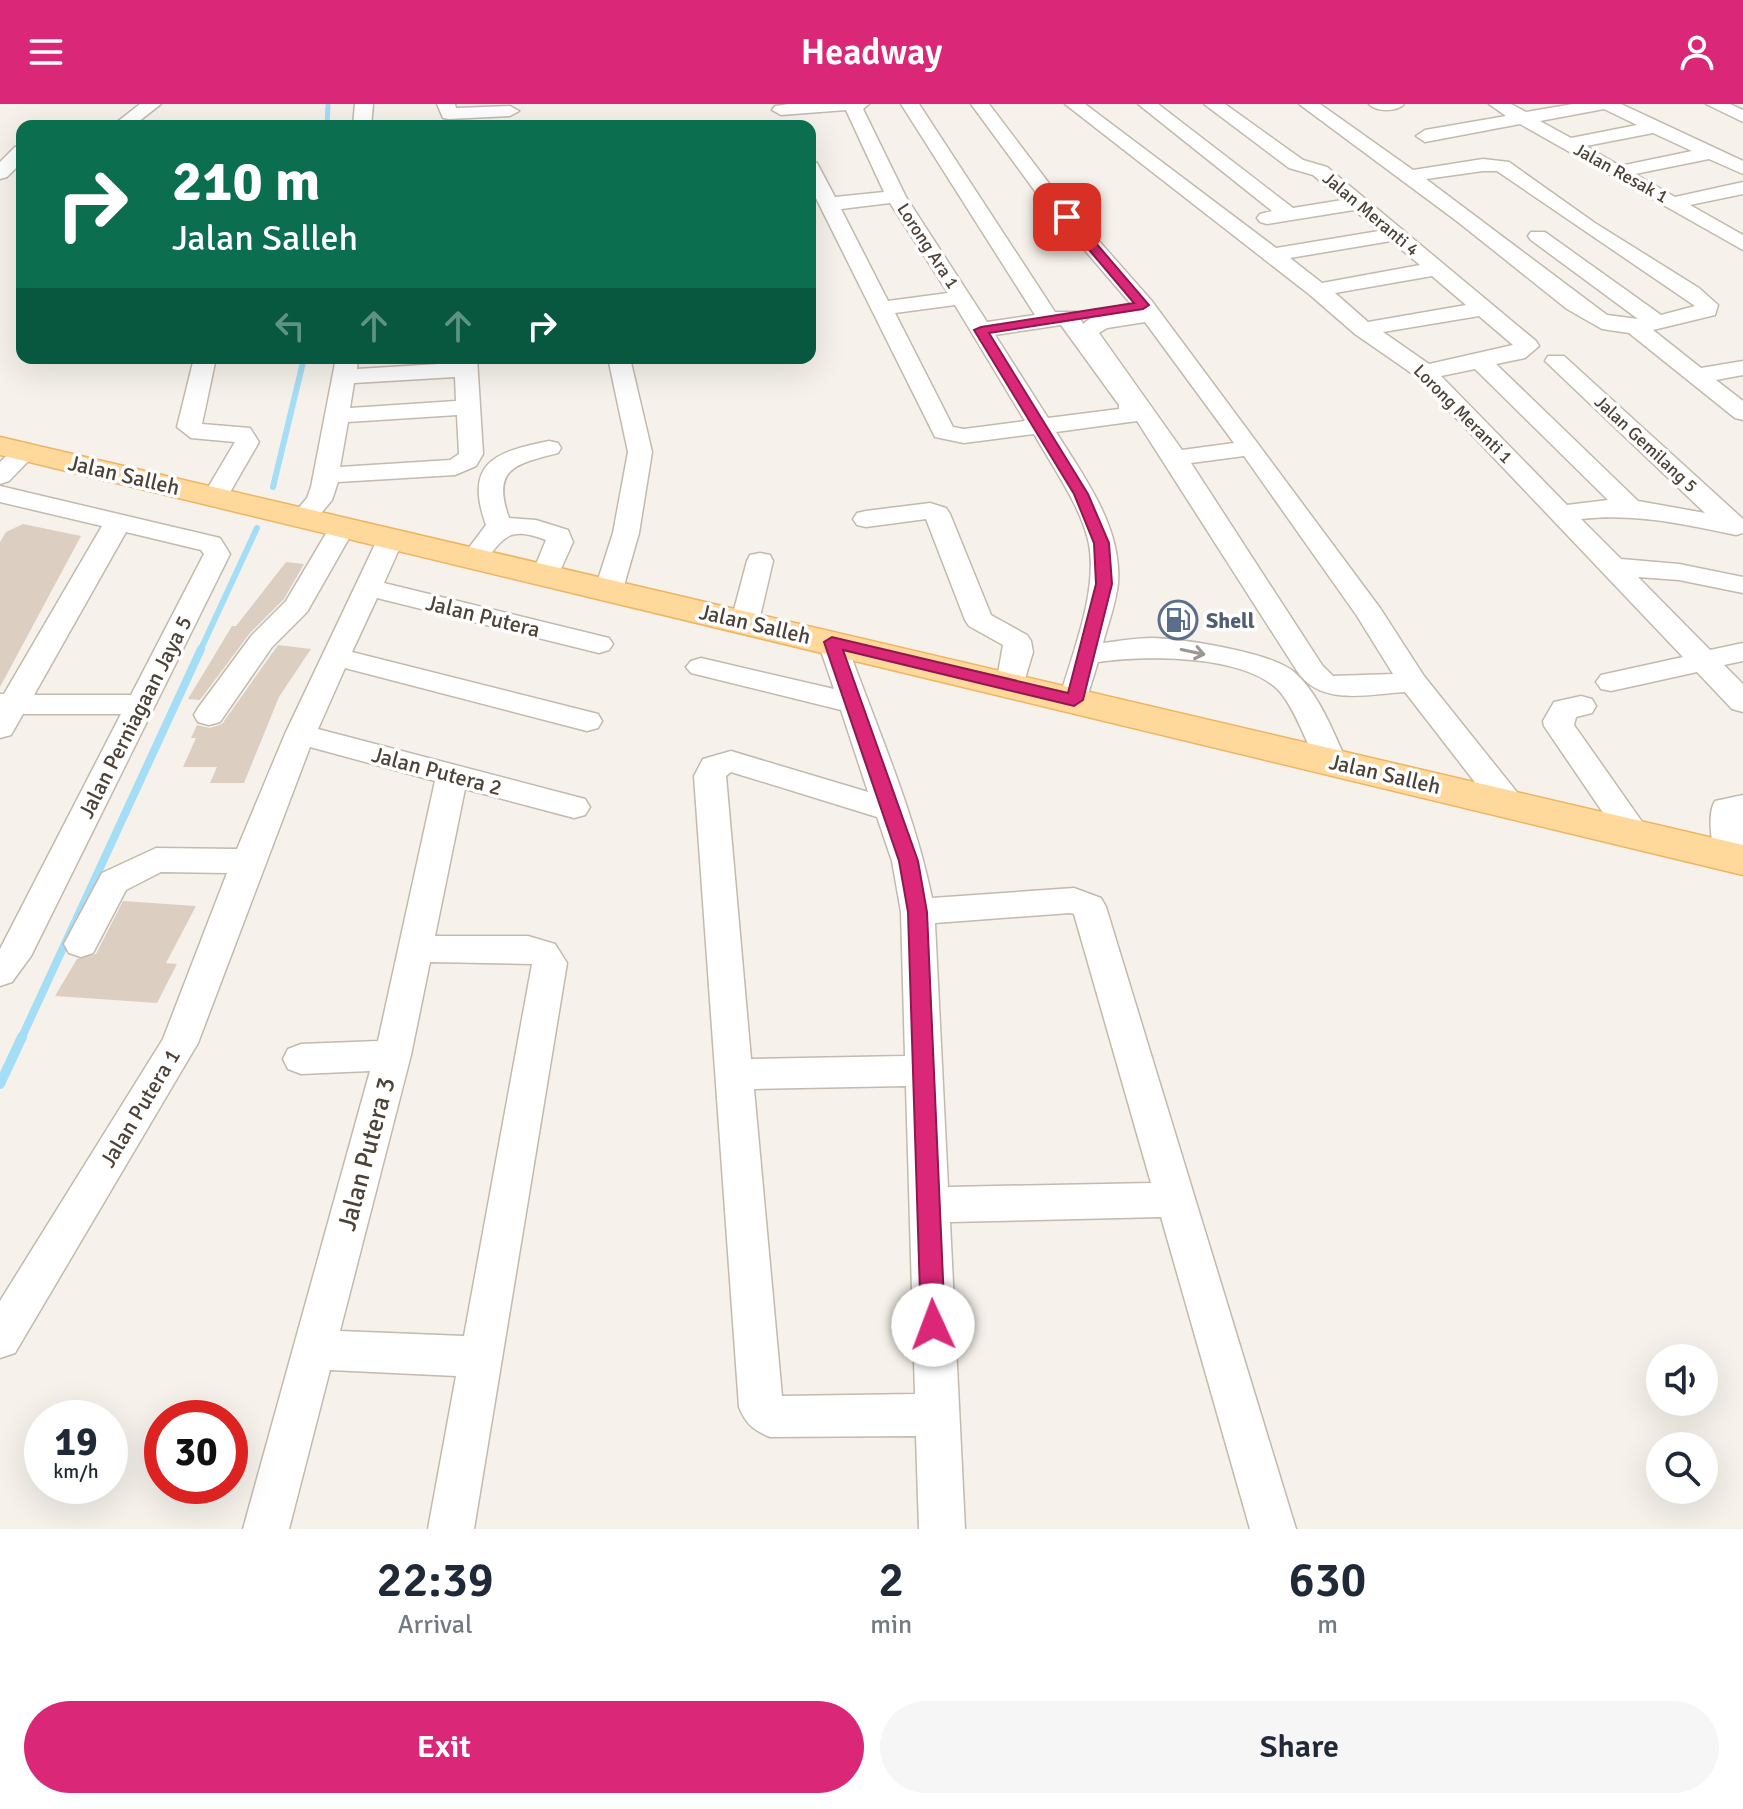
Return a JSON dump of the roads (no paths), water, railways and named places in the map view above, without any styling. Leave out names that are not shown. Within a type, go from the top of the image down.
[{"type":"main road","name":"Jalan Salleh","points":[[8,458],[216,496],[1738,859]]},
{"type":"street","points":[[129,120],[152,104]]},
{"type":"street","points":[[446,104],[449,114],[510,111]]},
{"type":"street","name":"Lorong Ara 1","points":[[852,104],[896,197],[1041,426],[1081,494],[1102,543],[1104,584],[1074,700]]},
{"type":"street","points":[[783,113],[860,104]]},
{"type":"street","points":[[816,179],[944,432],[964,436],[1123,417],[1133,411],[1058,318],[910,104]]},
{"type":"street","points":[[980,104],[1047,194],[1146,310],[1251,448],[1370,614],[1413,682],[1509,804]]},
{"type":"street","name":"Lorong Meranti 1","points":[[1074,104],[1232,223],[1363,329],[1425,372],[1743,702]]},
{"type":"street","points":[[1147,104],[1288,214]]},
{"type":"street","name":"Jalan Meranti 4","points":[[1213,104],[1299,167],[1319,170],[1528,346],[1517,353],[1480,361]]},
{"type":"street","points":[[1308,104],[1598,319],[1620,326],[1707,310],[1707,305],[1502,166],[1483,165],[1409,176]]},
{"type":"street","points":[[1378,104],[1395,104]]},
{"type":"street","name":"Jalan Resak 1","points":[[1498,104],[1743,244]]},
{"type":"street","points":[[1425,136],[1605,104],[1743,168]]},
{"type":"street","points":[[1715,104],[1740,113]]},
{"type":"street","points":[[1569,144],[1654,127]]},
{"type":"street","points":[[1619,172],[1710,153]]},
{"type":"street","points":[[0,173],[16,157]]},
{"type":"street","points":[[1674,203],[1743,188]]},
{"type":"street","points":[[828,204],[896,197]]},
{"type":"street","points":[[1232,223],[1359,203]]},
{"type":"street","points":[[1499,244],[1588,227]]},
{"type":"street","points":[[1273,255],[1395,234]]},
{"type":"street","points":[[1538,236],[1644,324],[1695,376],[1743,413]]},
{"type":"street","points":[[1318,290],[1435,269]]},
{"type":"street","points":[[882,308],[962,298]]},
{"type":"street","points":[[1363,329],[1482,309]]},
{"type":"street","points":[[981,330],[1058,318],[1146,310]]},
{"type":"street","points":[[1146,310],[1100,322],[1087,332],[1175,458],[1312,671],[1323,683],[1338,687],[1413,682]]},
{"type":"street","points":[[1425,372],[1480,361],[1630,508]]},
{"type":"street","name":"Jalan Gemilang 5","points":[[1556,361],[1739,528]]},
{"type":"street","points":[[204,364],[189,427],[200,433],[241,433],[246,436],[247,442],[246,450],[216,496]]},
{"type":"street","points":[[304,517],[319,500],[326,475],[345,368],[467,364],[471,454],[467,461],[455,467],[326,475]]},
{"type":"street","points":[[609,589],[626,533],[640,452],[620,364]]},
{"type":"street","points":[[1695,376],[1743,368]]},
{"type":"street","points":[[336,416],[469,407]]},
{"type":"street","points":[[500,529],[489,502],[491,478],[510,456],[549,448]]},
{"type":"street","points":[[1175,458],[1251,448]]},
{"type":"street","points":[[0,494],[119,520],[4,712]]},
{"type":"street","points":[[1561,513],[1630,508],[1657,510],[1739,528]]},
{"type":"street","points":[[866,519],[930,511],[937,514],[974,612],[979,620],[1008,635],[1019,647],[1011,685]]},
{"type":"street","name":"Jalan Perniagaan Jaya 5","points":[[0,973],[14,956],[217,554],[211,544],[119,520]]},
{"type":"street","points":[[209,715],[262,641],[297,606],[343,526]]},
{"type":"street","points":[[475,557],[494,532],[500,529],[515,526],[559,536],[560,542],[546,574]]},
{"type":"street","name":"Jalan Putera 1","points":[[0,1339],[180,1043],[248,861],[300,734],[391,538]]},
{"type":"street","points":[[745,621],[760,561]]},
{"type":"street","points":[[1613,567],[1679,572],[1743,585]]},
{"type":"street","name":"Jalan Putera","points":[[368,587],[599,644]]},
{"type":"street","points":[[832,642],[908,861],[918,912],[942,1529]]},
{"type":"street","points":[[1088,654],[1135,648],[1171,648],[1261,666],[1278,673],[1296,694],[1332,762]]},
{"type":"street","points":[[1611,682],[1743,652]]},
{"type":"street","points":[[336,657],[587,721]]},
{"type":"street","points":[[701,667],[855,704]]},
{"type":"street","points":[[4,712],[141,705]]},
{"type":"street","points":[[1581,706],[1565,709],[1558,721],[1559,726],[1634,834]]},
{"type":"street","name":"Jalan Putera 2","points":[[300,734],[574,807]]},
{"type":"street","points":[[891,810],[731,761],[714,766],[710,776],[761,1407],[770,1416],[782,1417],[937,1415]]},
{"type":"street","name":"Jalan Putera 3","points":[[266,1529],[393,1055],[452,775]]},
{"type":"street","points":[[1738,859],[1726,809],[1743,806]]},
{"type":"street","points":[[81,944],[114,882],[156,860],[248,861]]},
{"type":"street","points":[[918,912],[1074,900],[1089,907],[1273,1529]]},
{"type":"street","points":[[417,949],[528,949],[543,953],[550,963],[451,1529]]},
{"type":"street","points":[[301,1059],[393,1055]]},
{"type":"street","points":[[734,1074],[924,1071]]},
{"type":"street","points":[[929,1205],[1176,1200]]},
{"type":"street","points":[[315,1350],[481,1357]]},
{"type":"waterway","points":[[327,120],[328,104]]},
{"type":"waterway","points":[[273,487],[303,364]]},
{"type":"waterway","points":[[200,651],[257,528]]},
{"type":"waterway","points":[[21,1039],[201,649]]},
{"type":"waterway","points":[[0,1084],[22,1037]]},
{"type":"place","name":"Shell","points":[[1178,620]]}]
